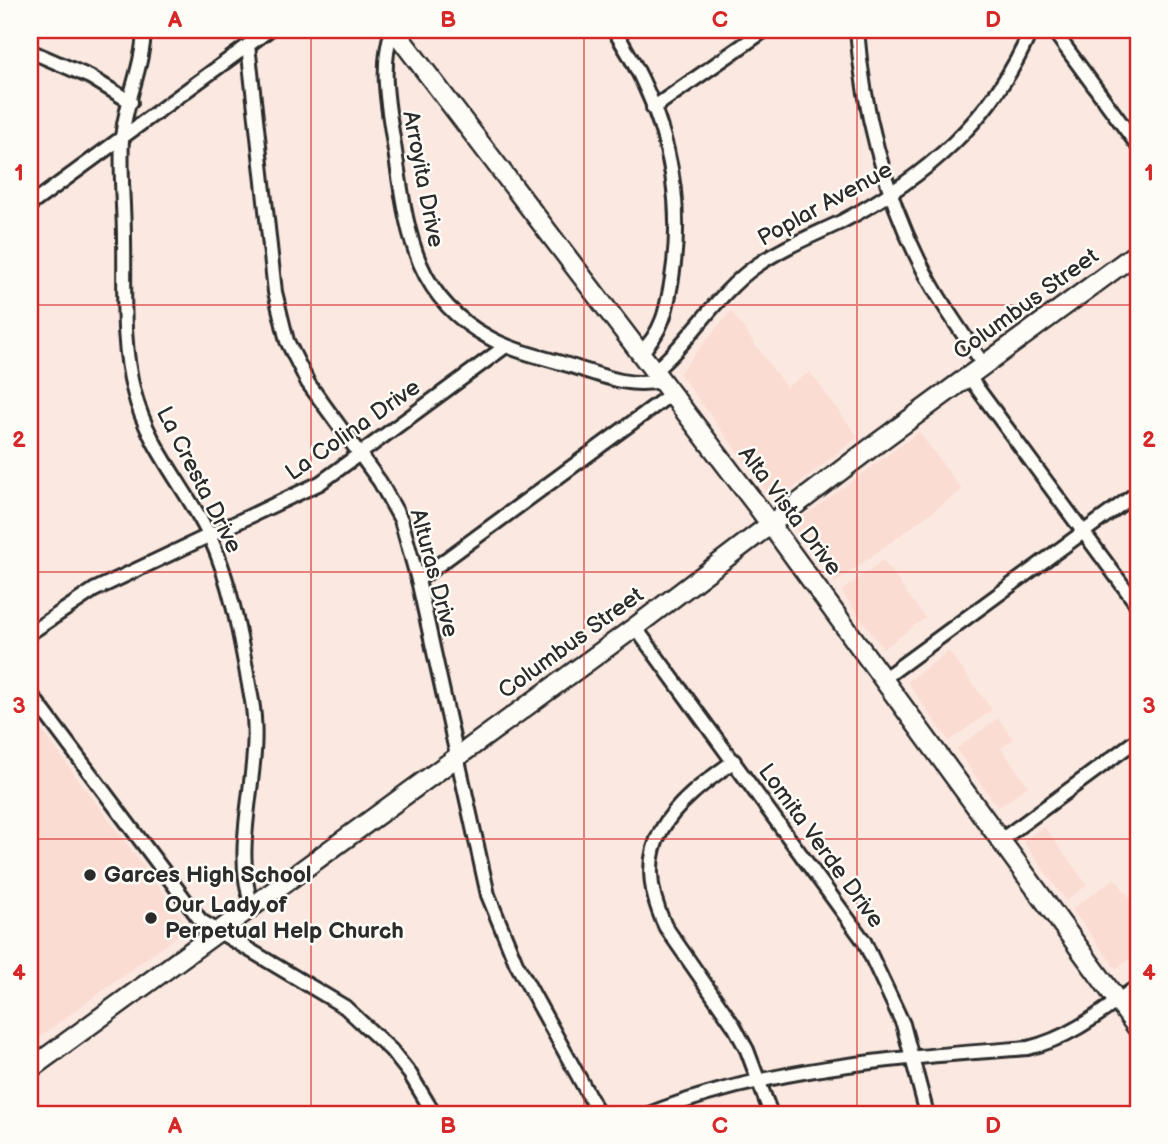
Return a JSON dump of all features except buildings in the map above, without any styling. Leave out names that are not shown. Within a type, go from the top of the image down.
[{"type":"main road","name":"Alta Vista Drive","points":[[393,30],[771,525],[1138,1029]]},
{"type":"main road","name":"Columbus Street","points":[[30,1069],[635,626],[1138,252]]},
{"type":"street","name":"La Cresta Drive","points":[[144,30],[140,64],[122,137],[129,371],[142,419],[153,444],[210,536],[225,578],[252,703],[255,758],[244,863],[246,887],[252,906]]},
{"type":"street","points":[[30,205],[269,30]]},
{"type":"street","name":"Arroyita Drive","points":[[393,30],[387,44],[385,86],[408,233],[414,254],[437,294],[453,313],[506,346],[637,386],[661,382]]},
{"type":"street","points":[[614,30],[653,107],[673,173],[678,220],[665,317],[652,342],[639,354]]},
{"type":"street","points":[[653,107],[765,30]]},
{"type":"street","points":[[857,30],[870,116],[891,194],[934,290],[984,365]]},
{"type":"street","name":"Poplar Avenue","points":[[418,580],[661,382],[666,361],[714,304],[755,267],[891,194],[928,167],[969,129],[1007,79],[1031,30]]},
{"type":"street","points":[[1053,30],[1138,146]]},
{"type":"street","name":"Alturas Drive","points":[[248,45],[279,317],[287,341],[308,383],[380,482],[401,520],[418,580],[480,867],[500,930],[598,1114]]},
{"type":"street","points":[[30,51],[90,77],[131,103]]},
{"type":"street","name":"La Colina Drive","points":[[30,633],[94,590],[301,494],[360,454],[506,346]]},
{"type":"street","points":[[968,377],[1138,606]]},
{"type":"street","points":[[883,679],[1138,492]]},
{"type":"street","name":"Lomita Verde Drive","points":[[635,626],[864,941],[893,997],[913,1057],[927,1114]]},
{"type":"street","points":[[30,693],[201,921],[319,990],[353,1014],[391,1050],[434,1114]]},
{"type":"street","points":[[1000,840],[1138,739]]},
{"type":"street","points":[[734,761],[695,789],[670,814],[655,845],[652,880],[656,903],[665,926],[734,1026],[759,1079],[771,1114]]},
{"type":"street","points":[[649,1114],[759,1079],[840,1064],[1028,1048],[1048,1043],[1076,1030],[1138,985]]},
{"type":"shaded area","points":[[731,311],[786,387],[810,372],[858,437],[779,499],[769,495],[679,373]]},
{"type":"shaded area","points":[[919,432],[962,490],[835,583],[792,525]]},
{"type":"shaded area","points":[[883,560],[925,618],[883,649],[841,591]]},
{"type":"shaded area","points":[[949,651],[992,710],[949,741],[907,682]]},
{"type":"shaded area","name":"Garces High School","points":[[30,714],[182,918],[184,926],[180,934],[30,1044]]},
{"type":"shaded area","points":[[998,718],[1013,739],[1001,748],[1028,786],[998,808],[956,749]]},
{"type":"shaded area","points":[[1044,826],[1087,885],[1066,901],[1023,841]]},
{"type":"shaded area","points":[[1115,878],[1138,910],[1138,952],[1116,969],[1072,909]]},
{"type":"place","name":"Garces High School","points":[[90,875]]},
{"type":"place","name":"Our Lady of Perpetual Help Church","points":[[151,918]]}]
